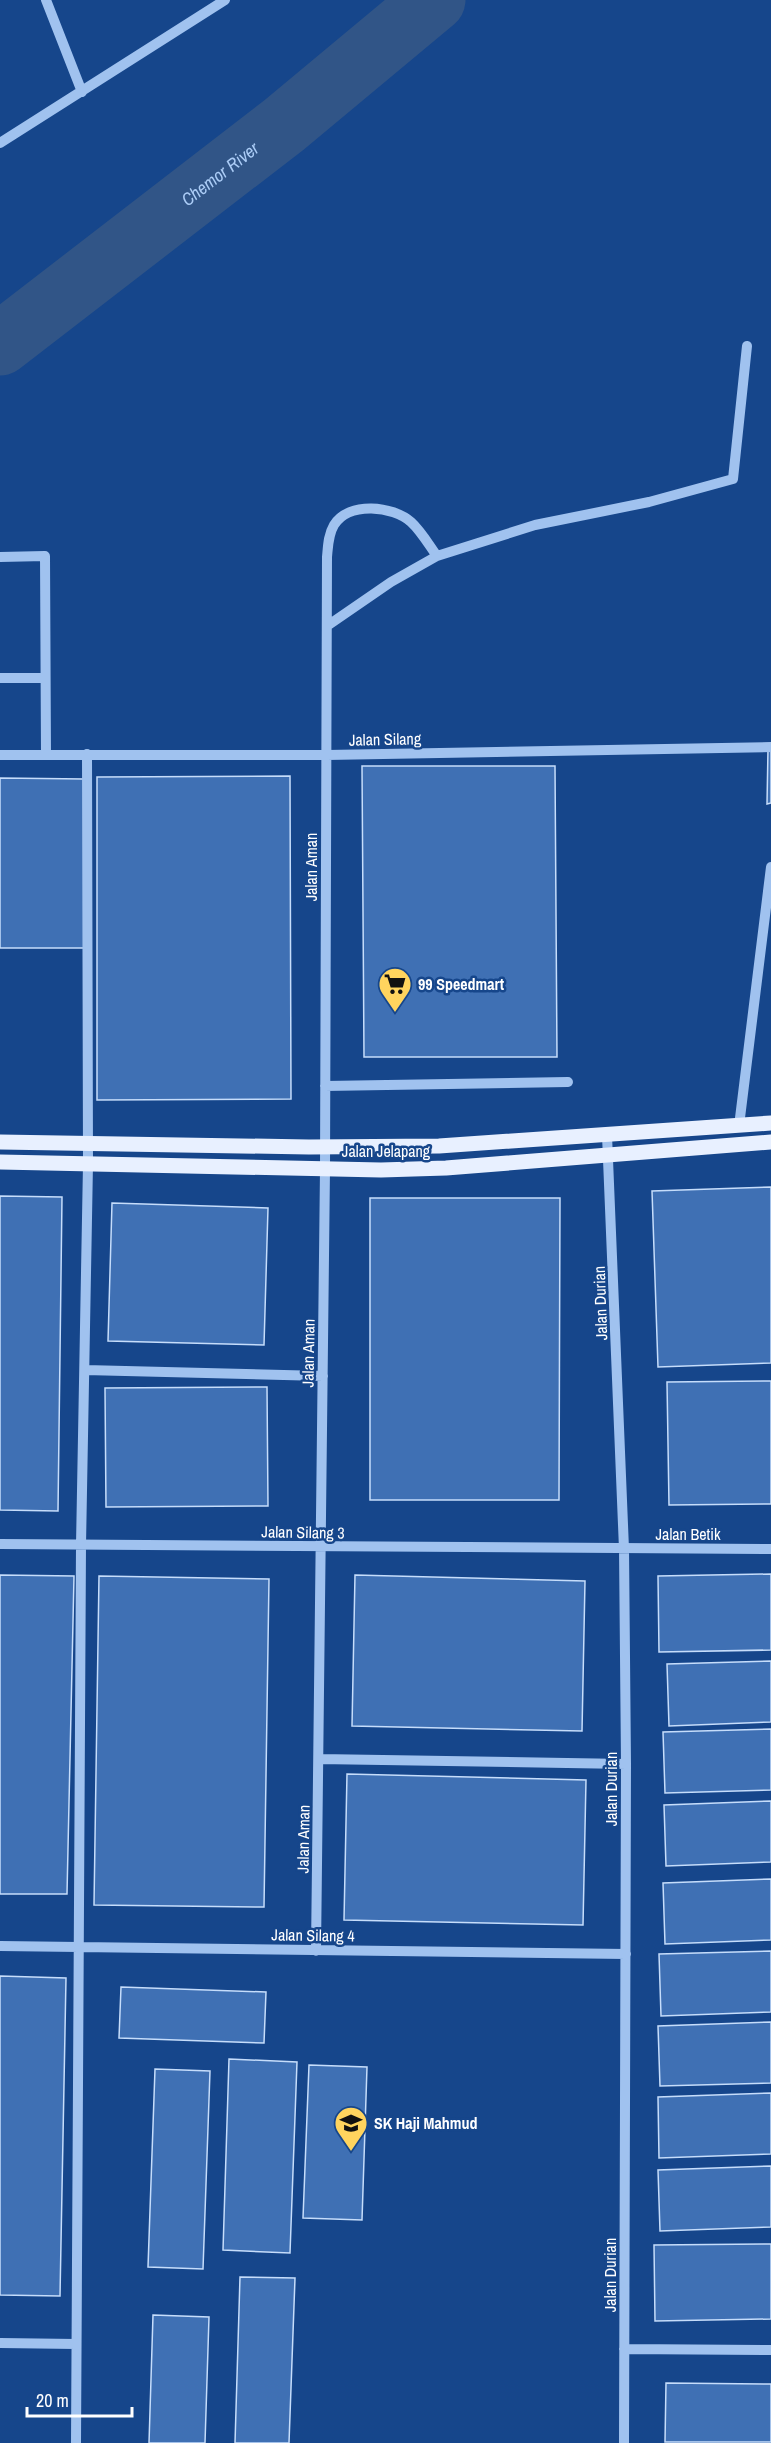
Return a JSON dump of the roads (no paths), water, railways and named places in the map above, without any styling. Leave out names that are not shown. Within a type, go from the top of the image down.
[{"type":"main road","name":"Jalan Jelapang","points":[[0,1142],[323,1147],[440,1146],[771,1123]]},
{"type":"main road","name":"Jalan Jelapang","points":[[0,1162],[325,1169],[446,1168],[771,1142]]},
{"type":"street","points":[[46,0],[82,92]]},
{"type":"street","points":[[0,143],[225,0]]},
{"type":"street","points":[[327,626],[391,582],[437,556],[535,525],[649,502],[733,479],[747,346]]},
{"type":"street","name":"Jalan Aman","points":[[316,1951],[322,1548],[328,541],[335,524],[347,515],[362,510],[380,509],[395,512],[412,523],[437,556]]},
{"type":"street","points":[[0,557],[45,556],[46,755]]},
{"type":"street","points":[[0,678],[45,678]]},
{"type":"street","name":"Jalan Silang","points":[[0,755],[327,755],[771,747]]},
{"type":"street","points":[[76,2443],[81,1545],[88,1164],[87,754]]},
{"type":"street","points":[[739,1126],[771,867]]},
{"type":"street","points":[[325,1086],[568,1082]]},
{"type":"street","name":"Jalan Durian","points":[[607,1135],[624,1550],[626,1764],[624,2443]]},
{"type":"street","points":[[85,1370],[323,1376]]},
{"type":"street","name":"Jalan Silang 3","points":[[0,1544],[606,1549]]},
{"type":"street","name":"Jalan Betik","points":[[606,1549],[771,1549]]},
{"type":"street","points":[[319,1759],[626,1764]]},
{"type":"street","name":"Jalan Silang 4","points":[[0,1946],[626,1954]]},
{"type":"street","points":[[0,2343],[76,2344]]},
{"type":"street","points":[[624,2349],[771,2350]]},
{"type":"waterway","name":"Chemor River","points":[[0,344],[284,125],[434,0]]},
{"type":"place","name":"99 Speedmart","points":[[395,1013]]},
{"type":"place","name":"SK Haji Mahmud","points":[[351,2152]]}]
